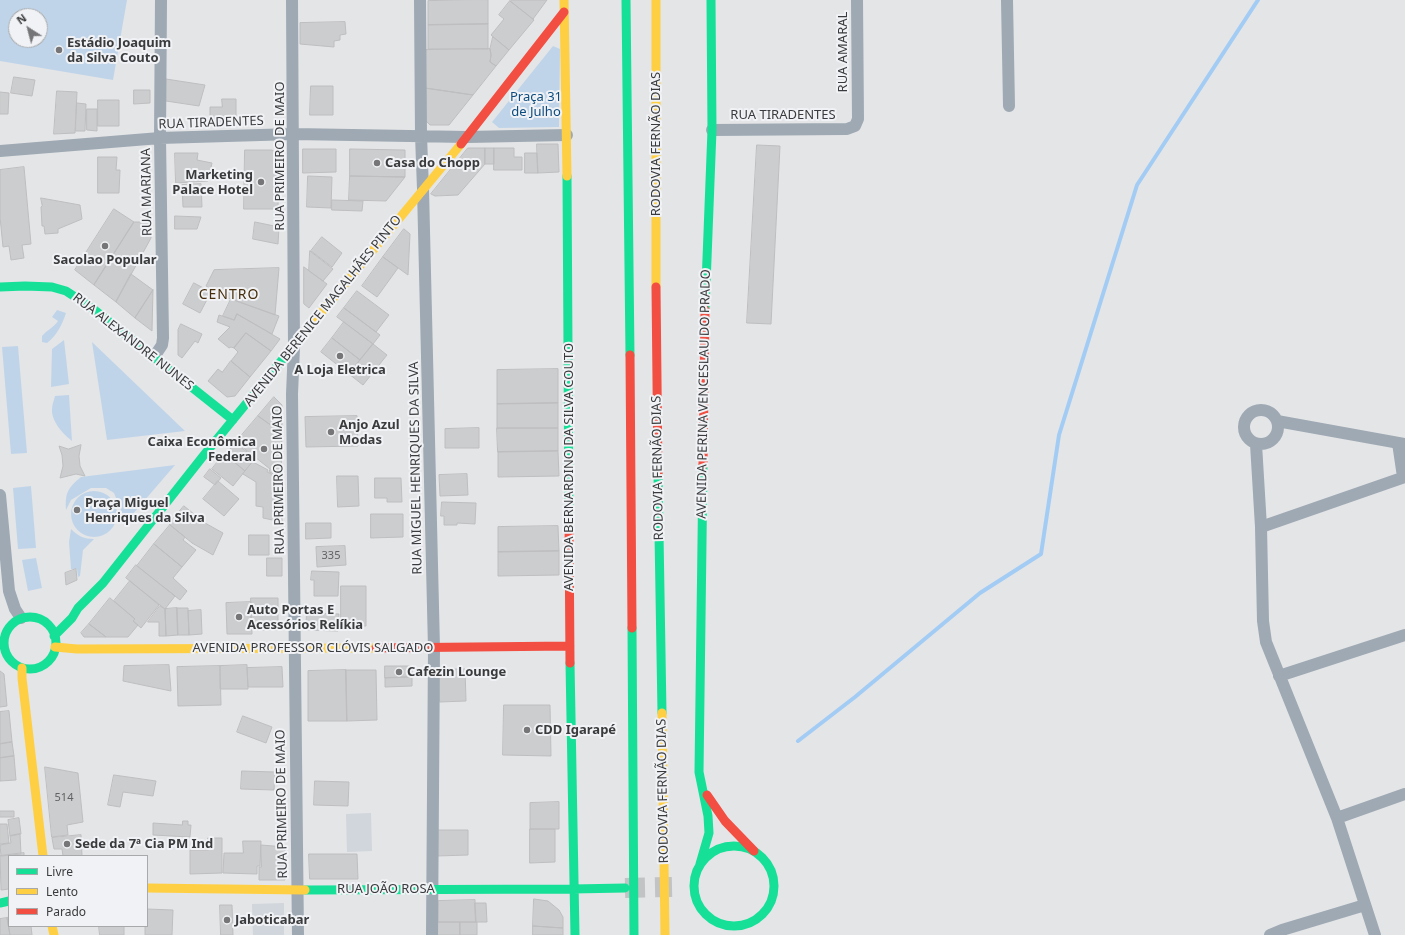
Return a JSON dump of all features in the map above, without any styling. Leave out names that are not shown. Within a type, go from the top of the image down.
[{"type":"main road","name":"AVENIDA BERNARDINO DA SILVA COUTO","points":[[564,0],[567,135],[570,646],[573,889],[575,935]]},
{"type":"main road","name":"RODOVIA FERNÃO DIAS","points":[[626,0],[634,935]]},
{"type":"main road","name":"RODOVIA FERNÃO DIAS","points":[[656,0],[656,324],[665,935]]},
{"type":"main road","name":"AVENIDA PERINA VENCESLAU DO PRADO","points":[[700,864],[709,833],[708,816],[699,772],[705,309],[712,130],[711,0]]},
{"type":"main road","name":"AVENIDA BERENICE MAGALHÃES PINTO","points":[[54,636],[72,618],[78,608],[103,582],[204,455],[467,136],[564,12]]},
{"type":"main road","name":"RUA ALEXANDRE NUNES","points":[[0,287],[52,287],[66,290],[92,308],[233,420]]},
{"type":"main road","name":"AVENIDA BERENICE MAGALHÃES PINTO","points":[[67,611],[78,608]]},
{"type":"main road","points":[[42,620],[55,615]]},
{"type":"main road","points":[[35,617],[42,620],[52,629],[55,647],[53,654],[43,665],[37,668],[22,668],[10,660],[2,647],[6,632],[10,626],[21,618],[35,617]]},
{"type":"main road","name":"AVENIDA PROFESSOR CLÓVIS SALGADO","points":[[55,647],[294,649],[570,646]]},
{"type":"main road","points":[[22,668],[43,855]]},
{"type":"main road","name":"AVENIDA PERINA VENCESLAU DO PRADO","points":[[703,788],[725,821],[754,852]]},
{"type":"main road","points":[[704,923],[702,912],[689,887],[700,864],[708,855],[719,849],[731,846],[743,847],[754,852],[764,860],[771,871],[774,884],[772,897],[767,909],[740,935]]},
{"type":"main road","name":"RUA JOÃO ROSA","points":[[148,888],[298,890],[625,888]]},
{"type":"main road","points":[[631,935],[634,908]]},
{"type":"main road","points":[[702,912],[712,920],[723,925],[735,927],[758,919]]},
{"type":"street","name":"RUA MARIANA","points":[[154,357],[162,345],[163,338],[160,138],[161,0]]},
{"type":"street","name":"RUA PRIMEIRO DE MAIO","points":[[292,0],[294,134],[294,347],[292,402],[298,935]]},
{"type":"street","name":"RUA MIGUEL HENRIQUES DA SILVA","points":[[420,0],[421,135],[434,648],[432,935]]},
{"type":"street","name":"RUA AMARAL","points":[[854,126],[858,119],[857,0]]},
{"type":"street","points":[[1007,0],[1009,106]]},
{"type":"street","name":"RUA TIRADENTES","points":[[712,130],[847,129],[854,126]]},
{"type":"street","name":"RUA TIRADENTES","points":[[0,151],[160,138],[294,134],[467,136],[567,135]]},
{"type":"street","points":[[1261,527],[1404,477],[1402,444],[1277,421],[1269,412],[1264,411],[1252,413],[1248,416],[1245,422],[1245,432],[1247,437],[1256,444],[1266,443],[1275,437],[1277,432],[1277,421]]},
{"type":"street","points":[[1256,444],[1261,527],[1264,633],[1268,647],[1337,818],[1375,935]]},
{"type":"street","points":[[0,495],[9,591],[15,609],[21,618]]},
{"type":"street","points":[[1280,676],[1405,635]]},
{"type":"street","points":[[1337,818],[1405,794]]},
{"type":"street","points":[[1270,935],[1365,905]]},
{"type":"shaded area","points":[[371,813],[372,851],[347,852],[346,814]]},
{"type":"shaded area","points":[[284,903],[284,935],[253,935],[252,904]]},
{"type":"green space","name":"Estádio Joaquim da Silva Couto","points":[[0,0],[127,0],[113,80],[0,61]]},
{"type":"green space","name":"Praça 31 de Julho","points":[[553,46],[560,49],[559,127],[499,128],[492,122]]},
{"type":"green space","points":[[57,310],[66,313],[61,326],[54,337],[47,343],[42,342],[42,336],[58,321],[52,317]]},
{"type":"green space","points":[[64,340],[69,384],[51,387],[52,349]]},
{"type":"green space","points":[[92,342],[185,431],[107,440]]},
{"type":"green space","points":[[18,346],[27,453],[11,454],[2,347]]},
{"type":"green space","points":[[69,395],[72,441],[58,427],[52,414],[52,406],[55,396]]},
{"type":"green space","points":[[175,465],[126,522],[114,493],[106,488],[91,488],[71,500],[66,510],[68,491],[81,477]]},
{"type":"green space","points":[[31,486],[36,548],[18,549],[13,488]]},
{"type":"green space","points":[[89,491],[99,491],[107,495],[113,501],[117,509],[117,519],[113,527],[107,533],[99,537],[89,537],[81,533],[75,527],[71,519],[71,509],[75,501],[81,495]]},
{"type":"green space","points":[[71,529],[81,537],[94,539],[83,550],[80,576],[78,577],[77,569],[71,569],[69,542]]},
{"type":"green space","points":[[36,558],[42,588],[28,591],[22,560]]},
{"type":"building","points":[[488,0],[488,24],[428,25],[428,1]]},
{"type":"building","points":[[547,0],[533,19],[510,1]]},
{"type":"building","points":[[510,1],[534,20],[509,50],[491,35],[504,19],[499,15]]},
{"type":"building","points":[[345,22],[346,34],[340,35],[340,40],[334,41],[334,47],[300,44],[300,23]]},
{"type":"building","points":[[488,24],[488,49],[428,49],[428,25]]},
{"type":"building","points":[[493,37],[509,50],[496,66],[490,62],[490,49]]},
{"type":"building","points":[[490,49],[490,62],[496,66],[473,95],[425,88],[425,50]]},
{"type":"building","points":[[14,77],[35,80],[32,96],[11,93]]},
{"type":"building","points":[[166,79],[205,85],[199,106],[166,101]]},
{"type":"building","points":[[311,86],[333,86],[333,115],[310,115]]},
{"type":"building","points":[[425,88],[473,95],[449,125],[430,125],[425,120]]},
{"type":"building","points":[[134,90],[150,90],[150,103],[134,104]]},
{"type":"building","points":[[57,91],[77,92],[75,133],[54,134]]},
{"type":"building","points":[[0,92],[9,93],[8,114],[0,114]]},
{"type":"building","points":[[222,99],[236,99],[236,121],[210,121],[210,107],[222,107]]},
{"type":"building","points":[[98,100],[119,100],[119,126],[98,126]]},
{"type":"building","points":[[77,103],[86,104],[85,131],[76,131]]},
{"type":"building","points":[[87,109],[97,109],[97,131],[87,130]]},
{"type":"building","points":[[537,144],[558,144],[559,172],[538,173]]},
{"type":"building","points":[[757,145],[780,146],[771,324],[747,323]]},
{"type":"building","points":[[468,148],[485,148],[485,164],[458,195],[435,196],[431,194]]},
{"type":"building","points":[[485,148],[494,148],[494,164],[485,164]]},
{"type":"building","points":[[494,148],[514,148],[514,157],[522,157],[522,170],[494,170]]},
{"type":"building","points":[[303,149],[336,149],[336,172],[303,173]]},
{"type":"building","name":"Casa do Chopp","points":[[350,149],[405,150],[405,177],[350,176]]},
{"type":"building","name":"Marketing Palace Hotel","points":[[245,150],[272,150],[279,155],[278,209],[244,209]]},
{"type":"building","points":[[175,153],[198,153],[197,160],[212,163],[208,181],[176,183]]},
{"type":"building","points":[[525,153],[537,153],[538,173],[525,173]]},
{"type":"building","points":[[98,157],[117,157],[116,170],[120,170],[119,193],[98,193]]},
{"type":"building","points":[[24,167],[31,244],[22,245],[24,258],[11,260],[9,246],[3,247],[0,217],[0,170]]},
{"type":"building","points":[[308,176],[332,177],[331,208],[307,207]]},
{"type":"building","points":[[350,176],[405,177],[386,201],[349,200]]},
{"type":"building","points":[[201,184],[202,207],[183,207],[182,185]]},
{"type":"building","points":[[41,198],[80,205],[82,219],[58,229],[58,233],[45,234],[44,226],[42,226]]},
{"type":"building","points":[[332,200],[363,201],[362,211],[332,210]]},
{"type":"building","name":"Sacolao Popular","points":[[114,209],[134,222],[94,285],[75,270]]},
{"type":"building","points":[[175,216],[201,217],[197,229],[175,229]]},
{"type":"building","points":[[134,222],[151,222],[151,238],[116,302],[94,285]]},
{"type":"building","points":[[255,222],[279,227],[278,244],[253,239]]},
{"type":"building","points":[[404,229],[410,234],[408,275],[383,257]]},
{"type":"building","points":[[322,237],[342,253],[332,267],[311,251]]},
{"type":"building","points":[[310,251],[333,269],[323,281],[309,271]]},
{"type":"building","points":[[383,257],[398,268],[377,297],[362,286]]},
{"type":"building","points":[[304,267],[327,284],[309,308],[304,304]]},
{"type":"building","points":[[279,268],[275,315],[228,298],[206,286],[214,270]]},
{"type":"building","points":[[131,274],[153,290],[135,318],[116,302]]},
{"type":"building","points":[[194,283],[211,292],[200,313],[183,304]]},
{"type":"building","points":[[153,290],[152,331],[135,318]]},
{"type":"building","points":[[357,291],[389,315],[376,332],[344,308]]},
{"type":"building","points":[[231,299],[279,316],[272,334],[237,314],[234,320],[223,316]]},
{"type":"building","points":[[344,308],[380,335],[373,344],[337,317]]},
{"type":"building","points":[[237,314],[280,339],[271,351],[246,333],[234,348],[229,348],[218,339],[230,327],[217,322],[219,315],[234,320]]},
{"type":"building","points":[[344,322],[373,344],[360,360],[332,338]]},
{"type":"building","points":[[181,324],[202,334],[198,343],[195,341],[182,358],[178,355],[178,330]]},
{"type":"building","points":[[246,333],[271,351],[250,377],[231,361],[238,352],[234,348]]},
{"type":"building","name":"A Loja Eletrica","points":[[332,338],[360,360],[349,374],[321,352]]},
{"type":"building","points":[[373,344],[387,355],[363,385],[349,374]]},
{"type":"building","points":[[231,361],[250,377],[235,396],[227,397],[208,381],[218,369],[222,372]]},
{"type":"building","points":[[558,369],[558,403],[497,404],[497,370]]},
{"type":"building","points":[[274,397],[282,405],[282,433],[258,416]]},
{"type":"building","points":[[558,403],[558,428],[497,428],[497,404]]},
{"type":"building","name":"Caixa Econômica Federal","points":[[258,416],[282,433],[281,477],[269,472],[270,469],[236,442]]},
{"type":"building","name":"Anjo Azul Modas","points":[[357,416],[358,446],[306,447],[305,417]]},
{"type":"building","points":[[479,428],[479,448],[445,448],[445,429]]},
{"type":"building","points":[[497,428],[558,428],[558,451],[498,452]]},
{"type":"building","points":[[235,443],[255,458],[245,471],[226,455]]},
{"type":"building","points":[[81,445],[79,456],[80,466],[85,476],[76,474],[60,478],[63,466],[59,446],[68,449]]},
{"type":"building","points":[[558,451],[559,476],[498,477],[498,452]]},
{"type":"building","points":[[224,454],[245,471],[233,486],[212,469]]},
{"type":"building","points":[[253,462],[268,470],[267,472],[282,479],[282,522],[263,518],[263,507],[256,506],[256,482],[243,474]]},
{"type":"building","points":[[210,469],[221,478],[215,485],[204,477]]},
{"type":"building","points":[[467,474],[468,495],[440,496],[439,475]]},
{"type":"building","points":[[337,476],[358,476],[359,506],[338,507]]},
{"type":"building","points":[[375,478],[401,478],[402,502],[387,502],[387,498],[375,498]]},
{"type":"building","points":[[218,481],[239,499],[224,516],[203,499]]},
{"type":"building","points":[[442,502],[476,503],[475,524],[457,523],[457,525],[444,525],[444,516],[441,516]]},
{"type":"building","points":[[184,506],[205,523],[223,533],[213,555],[192,543],[169,524]]},
{"type":"building","points":[[371,514],[403,514],[403,537],[371,538]]},
{"type":"building","points":[[306,523],[331,523],[331,538],[306,539]]},
{"type":"building","points":[[170,525],[185,537],[183,540],[196,550],[182,567],[154,544]]},
{"type":"building","points":[[558,526],[559,551],[498,552],[498,527]]},
{"type":"building","points":[[249,535],[269,535],[269,555],[249,555]]},
{"type":"building","points":[[154,544],[182,567],[173,578],[187,591],[180,600],[137,566]]},
{"type":"building","points":[[345,546],[346,565],[317,567],[316,547]]},
{"type":"building","points":[[559,551],[559,575],[498,576],[498,552]]},
{"type":"building","points":[[267,558],[282,558],[282,576],[267,576]]},
{"type":"building","points":[[136,565],[175,596],[165,609],[126,578]]},
{"type":"building","points":[[76,569],[77,580],[66,585],[65,573]]},
{"type":"building","points":[[312,571],[339,572],[338,596],[314,596],[314,580],[311,580]]},
{"type":"building","points":[[130,581],[159,605],[141,628],[133,621],[135,619],[114,601]]},
{"type":"building","points":[[341,586],[366,586],[366,626],[341,626]]},
{"type":"building","points":[[110,598],[135,619],[133,621],[138,625],[128,637],[106,637],[89,624]]},
{"type":"building","points":[[251,598],[278,598],[278,630],[251,630]]},
{"type":"building","name":"Auto Portas E Acessórios Relíkia","points":[[251,602],[252,634],[227,634],[226,603]]},
{"type":"building","points":[[160,606],[165,609],[166,636],[159,636],[159,622],[148,622]]},
{"type":"building","points":[[177,608],[178,635],[166,636],[165,609]]},
{"type":"building","points":[[177,608],[188,608],[189,635],[178,635]]},
{"type":"building","points":[[201,610],[202,634],[189,635],[188,611]]},
{"type":"building","points":[[307,613],[339,614],[338,631],[306,630]]},
{"type":"building","points":[[89,624],[106,637],[84,637],[81,633]]},
{"type":"building","points":[[169,665],[171,691],[123,681],[124,666]]},
{"type":"building","points":[[247,665],[248,689],[220,689],[220,666]]},
{"type":"building","points":[[220,666],[221,705],[178,706],[177,667]]},
{"type":"building","name":"Cafezin Lounge","points":[[385,666],[412,666],[412,677],[385,678]]},
{"type":"building","points":[[282,667],[283,687],[248,687],[247,668]]},
{"type":"building","points":[[439,669],[465,669],[466,701],[440,702]]},
{"type":"building","points":[[346,670],[347,721],[308,721],[308,671]]},
{"type":"building","points":[[346,670],[376,670],[377,720],[347,721]]},
{"type":"building","points":[[0,671],[4,674],[7,706],[0,707]]},
{"type":"building","points":[[412,677],[412,686],[385,687],[385,678]]},
{"type":"building","name":"CDD Igarapé","points":[[504,705],[550,705],[551,756],[503,755]]},
{"type":"building","points":[[9,711],[12,742],[0,744],[0,712]]},
{"type":"building","points":[[243,716],[272,727],[266,743],[237,732]]},
{"type":"building","points":[[12,742],[14,756],[0,758],[0,744]]},
{"type":"building","points":[[14,756],[16,780],[0,781],[0,758]]},
{"type":"building","points":[[45,767],[78,773],[83,822],[67,825],[68,835],[52,837]]},
{"type":"building","points":[[242,771],[275,772],[274,790],[241,789]]},
{"type":"building","points":[[114,775],[156,781],[153,796],[123,792],[120,807],[108,805]]},
{"type":"building","points":[[315,781],[349,782],[348,806],[314,805]]},
{"type":"building","points":[[559,802],[559,829],[530,829],[530,803]]},
{"type":"building","points":[[0,811],[14,811],[14,817],[0,817]]},
{"type":"building","points":[[19,818],[21,834],[10,836],[8,820]]},
{"type":"building","points":[[183,821],[188,821],[188,825],[191,825],[190,837],[153,835],[153,823],[182,825]]},
{"type":"building","points":[[0,824],[7,824],[9,843],[0,844]]},
{"type":"building","points":[[530,829],[555,829],[555,862],[530,863]]},
{"type":"building","points":[[437,830],[468,830],[468,855],[437,856]]},
{"type":"building","points":[[20,834],[21,854],[1,856],[0,845],[11,843],[10,836]]},
{"type":"building","name":"Sede da 7ª Cia PM Ind","points":[[81,835],[82,855],[63,855],[62,849],[54,849],[52,838]]},
{"type":"building","points":[[208,838],[222,838],[222,873],[190,874],[190,850],[208,850]]},
{"type":"building","points":[[243,841],[261,841],[260,866],[257,866],[257,874],[223,873],[224,853],[243,853]]},
{"type":"building","points":[[261,845],[285,847],[285,880],[259,880],[259,867],[261,867]]},
{"type":"building","points":[[24,853],[24,855],[8,855]]},
{"type":"building","points":[[309,854],[357,854],[358,879],[310,879]]},
{"type":"building","points":[[8,855],[8,889],[1,890],[0,856]]},
{"type":"building","points":[[534,899],[548,901],[559,910],[563,917],[563,928],[533,926]]},
{"type":"building","points":[[475,900],[476,922],[438,922],[438,901]]},
{"type":"building","points":[[475,903],[486,903],[487,922],[476,922]]},
{"type":"building","name":"Jaboticabar","points":[[220,905],[232,905],[233,935],[221,935]]},
{"type":"building","points":[[148,909],[173,910],[172,935],[145,935],[145,927],[148,927]]},
{"type":"building","points":[[7,918],[10,935],[0,935],[0,919]]},
{"type":"building","points":[[438,922],[460,922],[460,935],[438,935]]},
{"type":"building","points":[[460,922],[477,922],[477,935],[460,935]]},
{"type":"building","points":[[533,926],[563,928],[563,935],[533,935]]},
{"type":"building","points":[[9,927],[31,927],[32,935],[10,935]]},
{"type":"building","points":[[99,927],[124,927],[124,935],[100,935]]},
{"type":"waterway","points":[[798,741],[855,697],[980,593],[1041,554],[1059,435],[1137,185],[1258,0]]},
{"type":"tunnel","points":[[625,888],[672,887]]},
{"type":"traffic: fast","points":[[626,0],[630,355]]},
{"type":"traffic: fast","points":[[705,310],[712,130],[711,0]]},
{"type":"traffic: fast","points":[[567,176],[569,523]]},
{"type":"traffic: fast","points":[[0,287],[52,287],[66,291],[92,308],[233,420]]},
{"type":"traffic: fast","points":[[54,636],[72,618],[78,608],[103,583],[204,455],[291,349]]},
{"type":"traffic: fast","points":[[700,864],[709,833],[708,816],[699,772],[703,465]]},
{"type":"traffic: fast","points":[[658,474],[662,713]]},
{"type":"traffic: fast","points":[[30,617],[40,619],[48,625],[54,633],[56,643],[54,653],[48,661],[40,667],[30,669],[20,667],[12,661],[6,653],[4,643],[6,633],[12,625],[20,619],[30,617]]},
{"type":"traffic: fast","points":[[632,628],[634,935]]},
{"type":"traffic: fast","points":[[570,663],[575,935]]},
{"type":"traffic: fast","points":[[734,846],[749,849],[762,858],[771,871],[774,886],[771,901],[762,914],[749,923],[734,926],[719,923],[706,914],[697,901],[694,886],[697,871],[706,858],[719,849],[734,846]]},
{"type":"traffic: fast","points":[[573,889],[625,888]]},
{"type":"traffic: fast","points":[[305,890],[573,889]]},
{"type":"traffic: fast","points":[[0,903],[8,901]]},
{"type":"traffic: slow","points":[[564,0],[567,176]]},
{"type":"traffic: slow","points":[[656,0],[656,287]]},
{"type":"traffic: slow","points":[[291,349],[461,144]]},
{"type":"traffic: slow","points":[[55,647],[77,649],[376,648]]},
{"type":"traffic: slow","points":[[22,668],[43,855]]},
{"type":"traffic: slow","points":[[662,713],[665,935]]},
{"type":"traffic: slow","points":[[148,888],[305,890]]},
{"type":"traffic: slow","points":[[52,927],[54,935]]},
{"type":"traffic: jam","points":[[461,144],[564,12]]},
{"type":"traffic: jam","points":[[656,287],[658,474]]},
{"type":"traffic: jam","points":[[703,465],[705,310]]},
{"type":"traffic: jam","points":[[630,355],[632,628]]},
{"type":"traffic: jam","points":[[569,523],[570,663]]},
{"type":"traffic: jam","points":[[376,648],[570,646]]},
{"type":"traffic: jam","points":[[707,795],[725,821],[754,851]]},
{"type":"place","name":"Estádio Joaquim da Silva Couto","points":[[59,50]]},
{"type":"place","name":"Casa do Chopp","points":[[377,163]]},
{"type":"place","name":"Marketing Palace Hotel","points":[[261,182]]},
{"type":"place","name":"Sacolao Popular","points":[[105,246]]},
{"type":"place","name":"A Loja Eletrica","points":[[340,356]]},
{"type":"place","name":"Anjo Azul Modas","points":[[331,432]]},
{"type":"place","name":"Caixa Econômica Federal","points":[[264,449]]},
{"type":"place","name":"Praça Miguel Henriques da Silva","points":[[77,510]]},
{"type":"place","name":"Auto Portas E Acessórios Relíkia","points":[[239,617]]},
{"type":"place","name":"Cafezin Lounge","points":[[399,672]]},
{"type":"place","name":"CDD Igarapé","points":[[527,730]]},
{"type":"place","name":"Sede da 7ª Cia PM Ind","points":[[67,844]]},
{"type":"place","name":"Jaboticabar","points":[[227,920]]},
{"type":"district","name":"CENTRO","points":[[229,295]]}]
